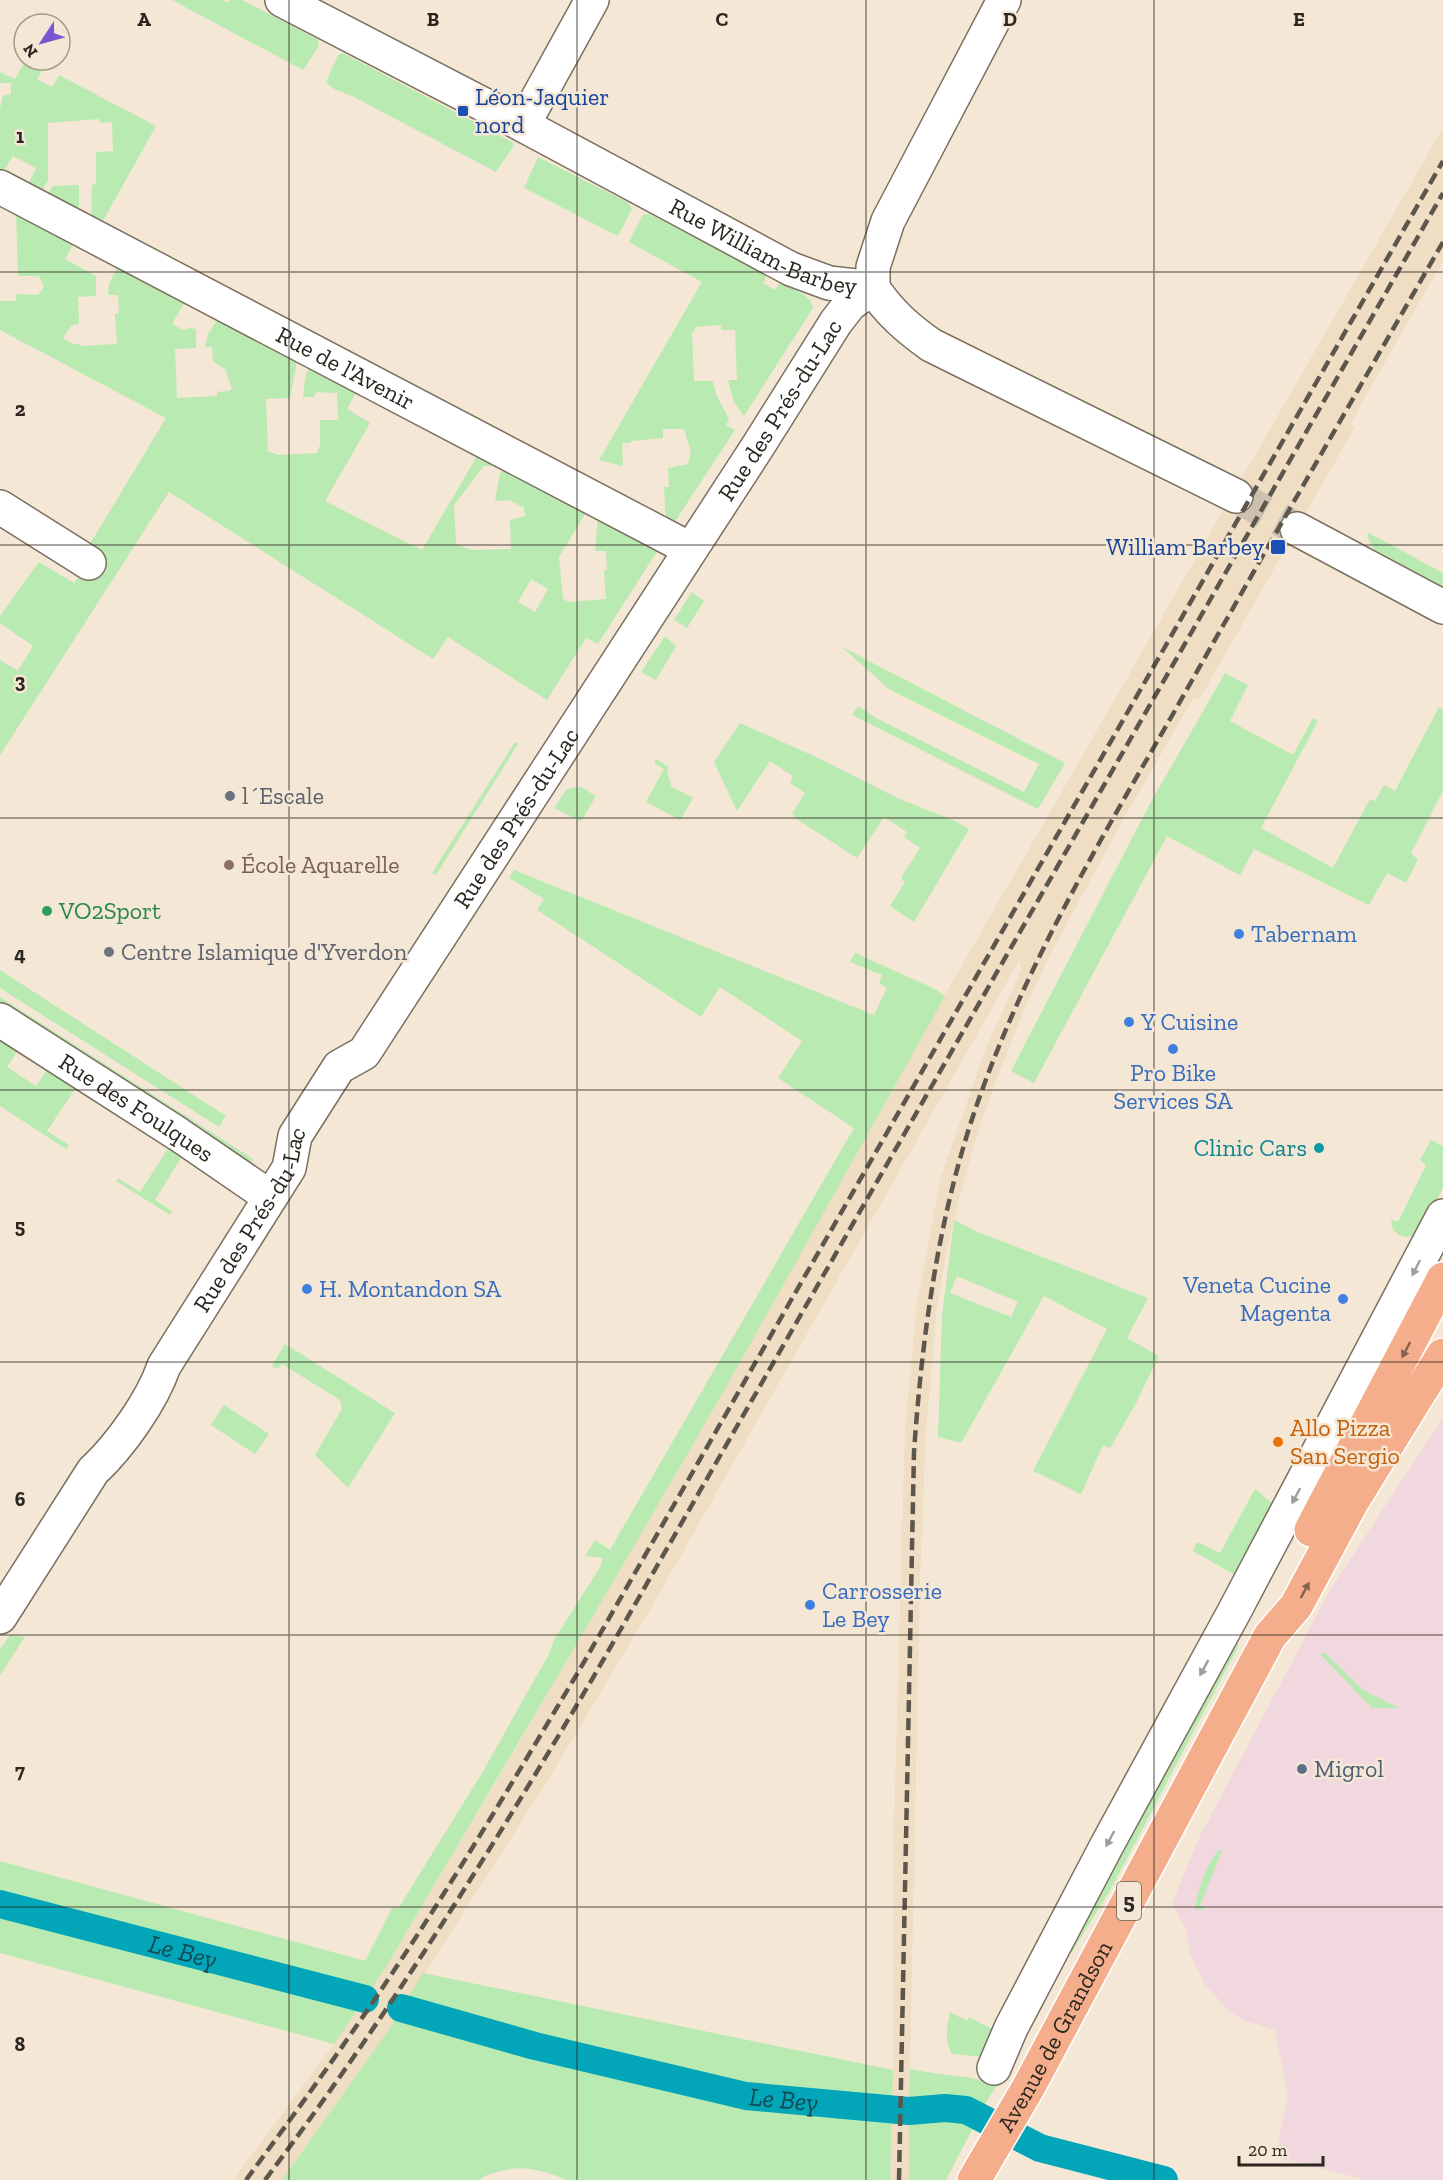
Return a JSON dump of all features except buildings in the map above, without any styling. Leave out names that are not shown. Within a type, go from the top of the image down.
[{"type":"main road","name":"Avenue de Grandson","points":[[1270,1636],[1276,1596],[1443,1279]]},
{"type":"main road","name":"Avenue de Grandson","points":[[978,2173],[1028,2088],[1270,1636],[1296,1606],[1352,1502],[1443,1354]]},
{"type":"street","name":"Rue William-Barbey","points":[[282,0],[523,125],[791,269],[829,283],[873,288],[887,309],[899,321],[931,345],[1236,496]]},
{"type":"street","points":[[523,125],[592,0]]},
{"type":"street","points":[[873,288],[873,267],[888,221],[1004,0]]},
{"type":"street","name":"Rue de l'Avenir","points":[[0,187],[690,549]]},
{"type":"street","name":"Rue des Prés-du-Lac","points":[[0,1617],[93,1471],[111,1454],[157,1385],[164,1366],[289,1168],[295,1136],[339,1067],[364,1053],[836,322],[850,304],[873,288]]},
{"type":"street","points":[[0,507],[88,563]]},
{"type":"street","points":[[1297,529],[1443,607]]},
{"type":"street","name":"Rue des Foulques","points":[[0,1020],[178,1134],[270,1197]]},
{"type":"street","points":[[994,2068],[1011,2028],[1101,1855],[1240,1602],[1443,1216]]},
{"type":"shaded area","points":[[1443,128],[1443,261],[1351,423],[1355,427],[1199,700],[1194,697],[1124,818],[1052,951],[1024,1010],[1003,1063],[981,1122],[964,1180],[948,1244],[937,1307],[926,1429],[920,1579],[909,2180],[890,2180],[894,2035],[894,1827],[905,1429],[917,1303],[941,1177],[984,1053],[1021,970],[1020,959],[656,1599],[553,1772],[390,2028],[282,2180],[233,2180],[334,2044],[386,1967],[516,1748],[721,1396],[879,1110]]},
{"type":"shaded area","points":[[1443,1418],[1443,2180],[1367,2180],[1275,2157],[1288,2095],[1275,2030],[1246,2021],[1230,2012],[1205,1985],[1190,1953],[1186,1929],[1172,1903],[1199,1838],[1330,1590]]},
{"type":"green space","points":[[172,0],[223,0],[229,3],[230,0],[242,0],[317,39],[319,46],[303,70]]},
{"type":"green space","points":[[343,53],[514,145],[496,172],[352,96],[334,89],[326,82],[338,55]]},
{"type":"green space","points":[[0,72],[15,79],[19,72],[41,72],[37,79],[52,87],[59,75],[156,126],[100,226],[91,222],[92,185],[96,184],[96,152],[113,151],[112,122],[100,123],[99,119],[48,123],[48,180],[40,194],[27,187],[36,168],[13,156],[2,174],[0,173],[0,108],[3,96],[11,94],[11,83],[0,83]]},
{"type":"green space","points":[[538,157],[629,203],[632,209],[618,236],[524,188]]},
{"type":"green space","points":[[79,185],[77,213],[46,197],[53,186]]},
{"type":"green space","points":[[16,213],[76,239],[65,259],[96,276],[96,296],[78,297],[79,324],[72,325],[63,338],[73,344],[80,344],[80,346],[117,344],[115,314],[119,313],[118,295],[108,295],[109,284],[120,262],[187,298],[172,324],[183,330],[196,329],[196,348],[175,349],[177,398],[217,396],[217,392],[232,389],[225,369],[213,361],[212,347],[205,347],[208,334],[220,316],[298,356],[290,398],[266,399],[268,451],[278,455],[317,453],[320,445],[320,420],[338,420],[337,393],[316,392],[314,397],[303,397],[310,362],[359,387],[347,409],[370,423],[325,501],[422,550],[480,451],[493,457],[491,466],[484,466],[454,505],[456,544],[471,550],[511,549],[510,520],[525,516],[524,508],[509,500],[495,501],[500,473],[512,467],[588,509],[559,557],[563,599],[569,602],[606,599],[604,570],[607,570],[606,551],[595,551],[598,517],[661,545],[598,644],[586,638],[547,700],[448,637],[433,659],[169,492],[0,755],[0,660],[18,671],[33,646],[0,623],[0,616],[39,562],[74,583],[89,563],[87,549],[166,418],[0,330],[0,301],[16,301],[16,294],[38,295],[44,287],[39,276],[18,276]],"holes":[[[531,579],[548,589],[535,612],[518,602]]]},
{"type":"green space","points":[[649,214],[767,275],[763,283],[775,290],[780,283],[800,292],[809,299],[813,308],[744,416],[734,402],[728,380],[737,380],[735,330],[721,330],[721,325],[695,327],[695,331],[692,332],[694,381],[713,381],[716,394],[729,419],[726,425],[735,430],[672,526],[666,523],[664,487],[669,487],[668,468],[688,464],[691,452],[684,429],[663,429],[663,438],[622,443],[623,466],[599,460],[702,282],[629,242],[643,215]]},
{"type":"green space","points":[[1367,532],[1443,573],[1443,587],[1374,549]]},
{"type":"green space","points":[[692,592],[704,601],[687,628],[674,620]]},
{"type":"green space","points":[[665,636],[676,646],[656,680],[641,672]]},
{"type":"green space","points":[[842,647],[1065,763],[1038,809],[852,715],[858,706],[878,719],[1024,792],[1039,764],[889,689]]},
{"type":"green space","points":[[1225,673],[1248,685],[1230,721],[1293,755],[1313,718],[1318,721],[1261,828],[1333,868],[1370,799],[1375,801],[1384,785],[1395,791],[1439,707],[1443,710],[1443,791],[1411,853],[1418,860],[1406,883],[1387,873],[1369,905],[1254,849],[1240,875],[1167,836],[1034,1083],[1011,1071],[1152,800]]},
{"type":"green space","points":[[740,723],[825,761],[897,798],[955,821],[969,829],[914,922],[890,906],[905,882],[901,878],[920,848],[904,837],[907,832],[884,817],[857,858],[792,814],[805,793],[790,783],[793,776],[770,761],[737,811],[714,762]]},
{"type":"green space","points":[[515,742],[518,744],[436,875],[432,873]]},
{"type":"green space","points":[[656,759],[669,767],[667,770],[671,786],[693,798],[680,820],[646,802],[664,769],[654,763]]},
{"type":"green space","points":[[581,787],[596,796],[581,821],[554,808],[567,789]]},
{"type":"green space","points":[[514,870],[874,1015],[887,988],[879,983],[882,975],[850,962],[855,953],[935,989],[945,996],[721,1396],[616,1577],[386,1967],[334,2044],[0,1953],[0,1861],[365,1961],[393,1906],[398,1909],[482,1773],[549,1654],[554,1640],[600,1567],[603,1558],[585,1556],[595,1540],[610,1550],[854,1128],[778,1078],[802,1041],[720,987],[701,1017],[537,910],[544,899],[509,878]]},
{"type":"green space","points":[[0,970],[226,1116],[219,1127],[0,988]]},
{"type":"green space","points":[[0,997],[253,1159],[251,1163],[240,1161],[0,1007]]},
{"type":"green space","points":[[0,1034],[20,1047],[7,1067],[36,1086],[50,1065],[99,1097],[96,1102],[75,1089],[47,1131],[69,1145],[66,1149],[0,1106]]},
{"type":"green space","points":[[1431,1140],[1443,1146],[1443,1188],[1420,1231],[1416,1235],[1401,1236],[1393,1230],[1391,1219],[1398,1222],[1426,1165],[1420,1160]]},
{"type":"green space","points":[[169,1147],[203,1165],[200,1169],[181,1158],[155,1200],[172,1211],[170,1215],[116,1181],[118,1178],[140,1192]]},
{"type":"green space","points":[[954,1220],[978,1232],[1148,1298],[1127,1338],[1159,1356],[1135,1405],[1110,1448],[1103,1445],[1081,1494],[1033,1471],[1107,1329],[1044,1296],[961,1443],[938,1437],[942,1316]],"holes":[[[957,1276],[1018,1302],[1011,1317],[950,1293]]]},
{"type":"green space","points":[[285,1344],[395,1413],[348,1488],[315,1455],[342,1409],[340,1400],[282,1364],[277,1369],[272,1366]]},
{"type":"green space","points":[[224,1405],[269,1434],[255,1454],[211,1425]]},
{"type":"green space","points":[[1255,1489],[1274,1504],[1235,1575],[1193,1551],[1197,1542],[1220,1553]]},
{"type":"green space","points":[[10,1635],[25,1637],[0,1675],[0,1649]]},
{"type":"green space","points":[[1233,1641],[1238,1643],[1238,1647],[1112,1887],[1072,1952],[1065,1953]]},
{"type":"green space","points":[[1324,1652],[1363,1690],[1399,1708],[1372,1708],[1321,1655]]},
{"type":"green space","points":[[1220,1850],[1222,1851],[1200,1905],[1206,1909],[1195,1910],[1207,1868]]},
{"type":"green space","points":[[423,1973],[893,2070],[890,2180],[566,2180],[541,2171],[515,2168],[497,2172],[480,2180],[282,2180],[390,2028]]},
{"type":"green space","points":[[950,2012],[967,2021],[969,2017],[994,2030],[983,2057],[952,2054],[947,2038]]},
{"type":"green space","points":[[910,2069],[998,2083],[980,2112],[954,2103],[909,2102]]},
{"type":"green space","points":[[958,2114],[976,2122],[946,2180],[909,2180],[909,2115]]},
{"type":"waterway","name":"Le Bey","points":[[0,1904],[365,1999]]},
{"type":"waterway","name":"Le Bey","points":[[401,2008],[535,2046],[746,2096],[909,2111],[945,2108],[966,2110],[1040,2148],[1164,2180]]},
{"type":"tunnel","points":[[1236,496],[1297,529]]},
{"type":"railway","points":[[246,2180],[339,2051],[417,1935],[580,1669],[1443,161]]},
{"type":"railway","points":[[265,2180],[353,2058],[437,1932],[517,1805],[594,1676],[1443,193]]},
{"type":"railway","points":[[899,2180],[914,1452],[933,1282],[960,1157],[992,1063],[1014,1011],[1063,910],[1443,242]]},
{"type":"place","name":"Léon-Jaquier nord","points":[[463,111]]},
{"type":"place","name":"William Barbey","points":[[1278,547]]},
{"type":"place","name":"l´Escale","points":[[230,796]]},
{"type":"place","name":"École Aquarelle","points":[[229,865]]},
{"type":"place","name":"VO2Sport","points":[[47,911]]},
{"type":"place","name":"Tabernam","points":[[1239,934]]},
{"type":"place","name":"Centre Islamique d'Yverdon","points":[[109,952]]},
{"type":"place","name":"Y Cuisine","points":[[1129,1022]]},
{"type":"place","name":"Pro Bike Services SA","points":[[1173,1049]]},
{"type":"place","name":"Clinic Cars","points":[[1319,1148]]},
{"type":"place","name":"H. Montandon SA","points":[[307,1289]]},
{"type":"place","name":"Veneta Cucine Magenta","points":[[1343,1299]]},
{"type":"place","name":"Allo Pizza San Sergio","points":[[1278,1442]]},
{"type":"place","name":"Carrosserie Le Bey","points":[[810,1605]]},
{"type":"place","name":"Migrol","points":[[1302,1769]]}]
